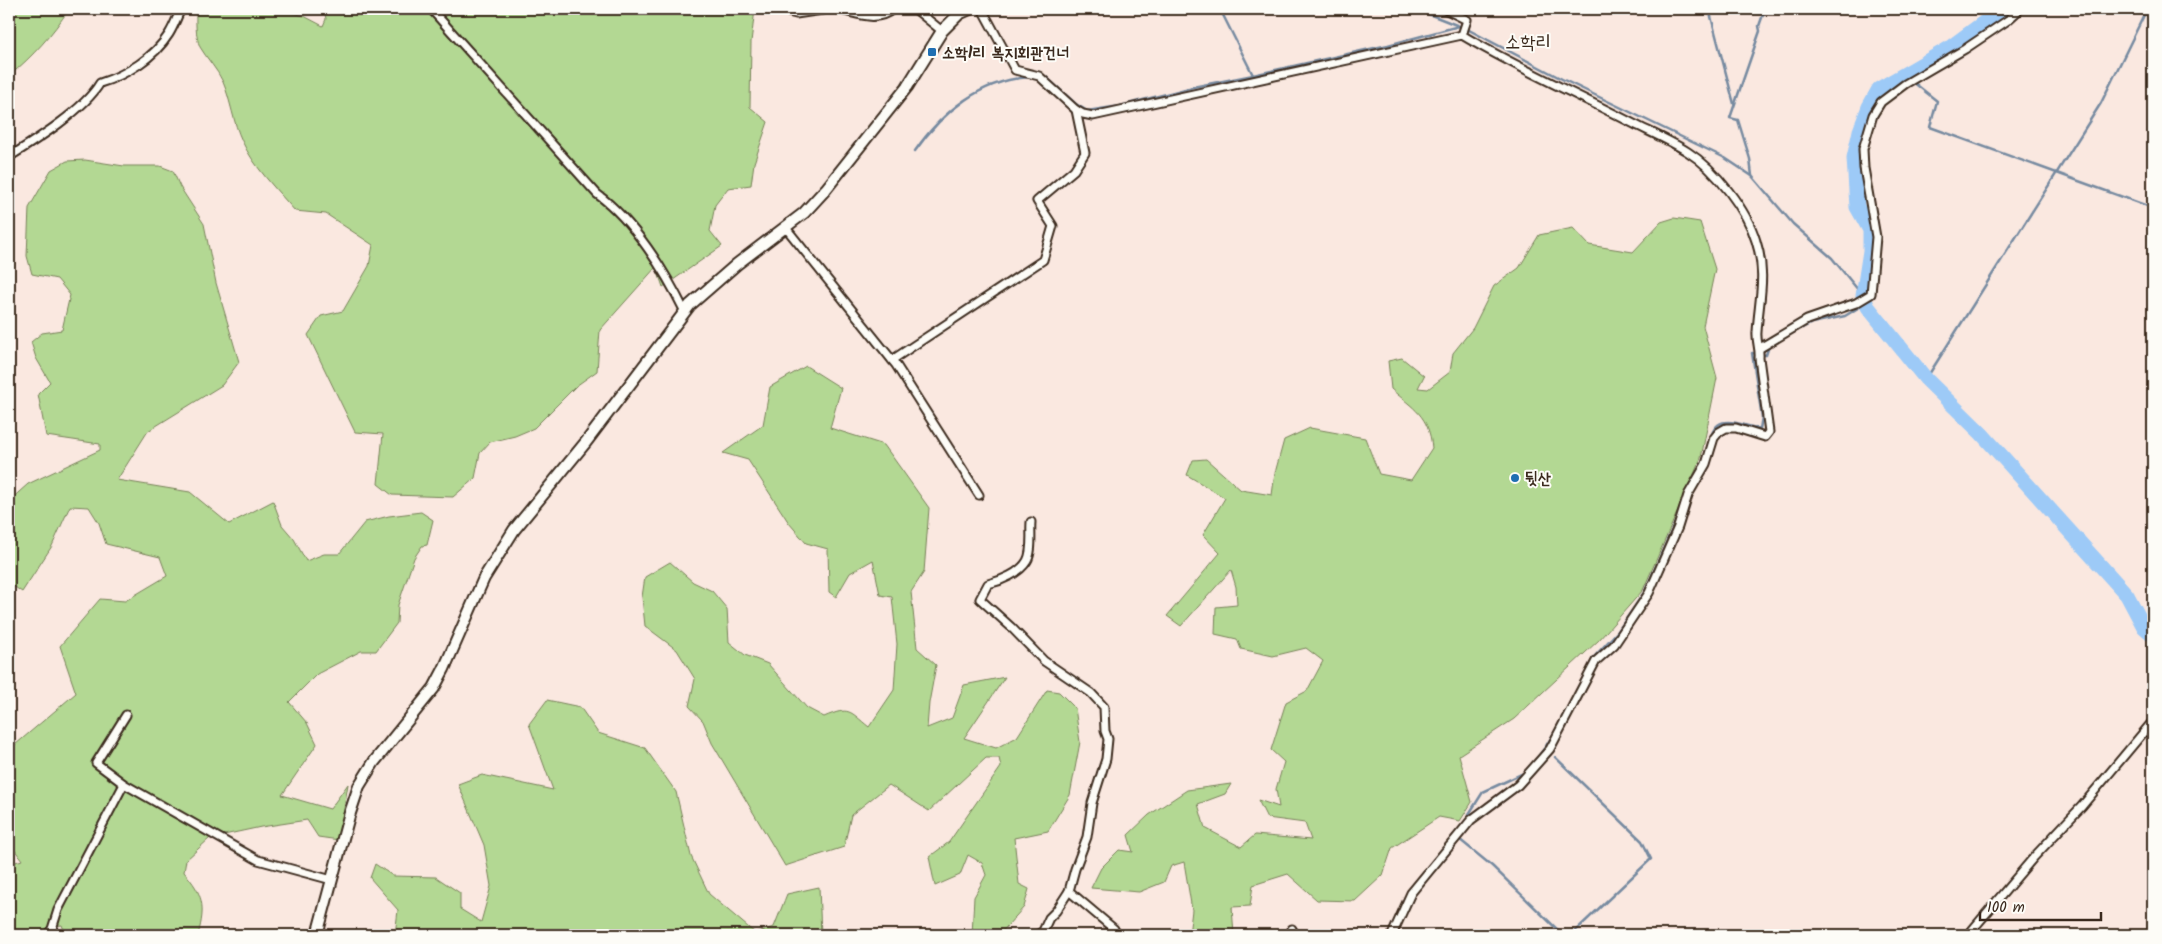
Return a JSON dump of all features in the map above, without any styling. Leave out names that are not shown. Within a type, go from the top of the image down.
[{"type":"street","points":[[9,157],[39,138],[65,118],[96,90],[100,82],[113,79],[148,57],[170,32],[181,9]]},
{"type":"street","points":[[431,9],[597,194],[611,205],[654,256],[685,312]]},
{"type":"street","points":[[777,9],[796,14],[829,9]]},
{"type":"street","points":[[835,9],[875,18],[886,15],[893,9]]},
{"type":"street","points":[[915,9],[942,31]]},
{"type":"street","points":[[951,22],[954,9]]},
{"type":"street","points":[[317,935],[359,786],[374,762],[434,688],[484,578],[514,530],[586,442],[690,305],[737,264],[804,213],[826,189],[907,87],[942,31],[959,14],[970,9]]},
{"type":"street","points":[[982,9],[1015,70],[1039,76],[1076,110],[1093,116],[1462,34],[1500,58],[1689,152],[1716,177],[1740,207],[1756,241],[1762,267],[1761,304],[1757,339],[1760,348],[1759,358],[1769,432],[1765,437],[1736,428],[1726,428],[1714,438],[1706,464],[1688,495],[1678,527],[1649,592],[1614,646],[1596,661],[1550,749],[1518,785],[1471,820],[1411,893],[1392,935]]},
{"type":"street","points":[[1445,9],[1467,20],[1462,34]]},
{"type":"street","points":[[1760,348],[1806,320],[1856,303],[1871,294],[1876,238],[1864,168],[1864,149],[1873,115],[1881,102],[1905,84],[1965,49],[2008,20],[2020,9]]},
{"type":"street","points":[[892,360],[1044,260],[1053,226],[1037,201],[1074,170],[1086,153],[1076,110]]},
{"type":"street","points":[[786,228],[892,360],[979,495]]},
{"type":"street","points":[[1031,522],[1028,559],[1020,570],[988,584],[980,599],[1044,661],[1091,693],[1104,707],[1105,731],[1108,740],[1106,759],[1092,803],[1087,837],[1069,891],[1056,911],[1048,918],[1043,931],[1037,935]]},
{"type":"street","points":[[126,715],[96,763],[124,784],[258,860],[332,880]]},
{"type":"street","points":[[1968,935],[2034,857],[2082,806],[2153,721]]},
{"type":"street","points":[[47,935],[52,929],[58,910],[124,784]]},
{"type":"street","points":[[1069,891],[1114,929],[1117,935]]},
{"type":"green space","points":[[9,9],[69,9],[42,45],[9,76]]},
{"type":"green space","points":[[196,9],[279,9],[304,16],[323,26],[326,19],[324,9],[755,9],[751,42],[750,107],[768,122],[754,163],[751,185],[728,188],[715,205],[710,231],[722,246],[663,287],[656,267],[600,330],[597,371],[576,386],[534,428],[515,436],[490,442],[480,453],[475,478],[453,497],[392,495],[378,484],[383,434],[355,432],[308,335],[321,316],[343,311],[369,266],[373,245],[326,214],[295,211],[259,169],[239,134],[223,82],[198,42]]},
{"type":"green space","points":[[85,160],[124,166],[160,166],[173,171],[180,187],[204,224],[216,283],[239,362],[222,385],[148,431],[117,480],[190,492],[229,524],[273,501],[282,525],[294,539],[306,561],[324,554],[339,554],[365,522],[389,516],[421,512],[433,520],[427,545],[422,546],[414,558],[398,605],[397,623],[376,651],[361,651],[317,674],[289,702],[307,723],[317,744],[282,795],[330,809],[348,784],[339,840],[318,837],[307,820],[261,827],[210,838],[186,860],[184,872],[195,887],[201,901],[202,916],[198,935],[66,935],[62,925],[47,927],[40,935],[9,935],[9,864],[22,860],[9,842],[9,750],[76,693],[60,646],[100,599],[125,601],[167,576],[160,557],[106,544],[99,523],[89,507],[70,506],[52,546],[22,592],[9,583],[9,501],[28,484],[100,450],[100,444],[46,436],[38,394],[50,382],[36,358],[31,342],[42,333],[62,330],[70,295],[57,279],[32,274],[27,256],[29,208],[51,170],[67,161]]},
{"type":"green space","points":[[1674,218],[1700,222],[1715,269],[1703,326],[1717,378],[1701,458],[1643,590],[1599,640],[1514,719],[1459,755],[1472,802],[1460,821],[1439,817],[1392,848],[1383,875],[1355,901],[1317,900],[1288,874],[1253,885],[1250,906],[1232,907],[1234,935],[1189,935],[1192,910],[1184,862],[1171,866],[1164,882],[1139,892],[1091,888],[1101,868],[1119,850],[1133,852],[1128,835],[1149,815],[1187,790],[1231,784],[1225,794],[1198,804],[1205,828],[1241,847],[1255,835],[1311,840],[1305,823],[1267,818],[1258,800],[1279,807],[1276,789],[1284,762],[1271,750],[1286,702],[1307,691],[1323,661],[1306,648],[1273,656],[1241,649],[1237,639],[1215,634],[1216,607],[1237,605],[1236,587],[1231,570],[1181,626],[1167,616],[1220,553],[1203,535],[1225,498],[1187,475],[1193,460],[1206,459],[1241,490],[1272,495],[1275,473],[1284,440],[1310,428],[1365,438],[1379,474],[1411,480],[1432,448],[1430,437],[1424,420],[1391,389],[1388,361],[1402,358],[1424,376],[1418,388],[1428,389],[1450,372],[1453,353],[1473,328],[1494,286],[1519,268],[1539,235],[1573,228],[1589,245],[1633,252],[1661,222]]},
{"type":"green space","points":[[806,366],[841,388],[830,428],[884,445],[929,508],[924,572],[911,592],[917,648],[936,665],[929,703],[927,728],[952,718],[964,685],[1005,677],[964,738],[996,748],[1017,737],[1047,690],[1059,692],[1075,708],[1080,742],[1070,795],[1048,831],[1014,838],[1019,884],[1029,889],[1024,907],[999,935],[972,935],[974,897],[986,875],[982,863],[968,855],[960,875],[935,886],[929,857],[949,842],[1001,767],[999,758],[986,758],[929,811],[889,785],[851,815],[844,847],[785,866],[712,743],[703,721],[689,706],[695,679],[677,650],[645,626],[642,597],[645,577],[670,562],[693,582],[712,591],[727,609],[729,642],[745,655],[768,664],[807,708],[824,717],[844,711],[849,712],[869,727],[894,690],[897,644],[892,597],[880,595],[873,560],[850,573],[836,597],[829,592],[828,549],[806,543],[789,523],[748,460],[723,453],[763,425],[770,387]]},
{"type":"green space","points":[[547,700],[580,707],[598,733],[645,748],[676,792],[691,856],[709,894],[755,933],[774,927],[787,894],[819,887],[821,935],[395,935],[398,910],[370,878],[375,864],[393,876],[436,877],[460,893],[460,909],[481,922],[491,886],[484,845],[458,784],[482,775],[553,790],[529,724]]},
{"type":"waterway","points":[[1220,9],[1253,75],[1388,45],[1459,26]]},
{"type":"waterway","points":[[1416,9],[1469,30],[1562,79],[1725,158],[1752,176],[1793,224],[1832,258],[1863,296]]},
{"type":"waterway","points":[[1709,9],[1734,104]]},
{"type":"waterway","points":[[1752,176],[1750,159],[1738,120],[1730,118],[1760,31],[1759,26],[1765,9]]},
{"type":"waterway","points":[[2002,9],[1948,49],[1879,89],[1869,107],[1860,131],[1854,158],[1857,207],[1870,230],[1870,251],[1863,296],[1868,307],[1926,379],[1982,434],[2127,595],[2144,627],[2153,635]]},
{"type":"waterway","points":[[1926,379],[2101,103],[2147,9]]},
{"type":"waterway","points":[[1903,74],[1937,101],[1930,127],[2153,208]]},
{"type":"waterway","points":[[1042,76],[1045,76],[1076,104],[1087,111],[1120,106],[1193,87],[1253,75]]},
{"type":"waterway","points":[[915,151],[938,123],[965,100],[996,84],[1013,79],[1031,77]]},
{"type":"waterway","points":[[1785,337],[1812,323],[1845,316],[1866,303]]},
{"type":"waterway","points":[[1709,444],[1712,433],[1721,423],[1735,423],[1760,429],[1762,417],[1752,353],[1766,355],[1769,346]]},
{"type":"waterway","points":[[1590,665],[1593,658],[1618,631],[1645,591],[1680,511]]},
{"type":"waterway","points":[[2144,627],[2153,617]]},
{"type":"waterway","points":[[1531,766],[1559,725]]},
{"type":"waterway","points":[[1555,757],[1642,841],[1651,859],[1571,935]]},
{"type":"waterway","points":[[1469,814],[1483,792],[1526,772]]},
{"type":"waterway","points":[[1459,839],[1492,866],[1563,935]]},
{"type":"place","name":"소학1리 복지회관건너","points":[[932,52]]},
{"type":"place","name":"뒷산","points":[[1515,478]]},
{"type":"district","name":"소학리","points":[[1528,41]]}]
